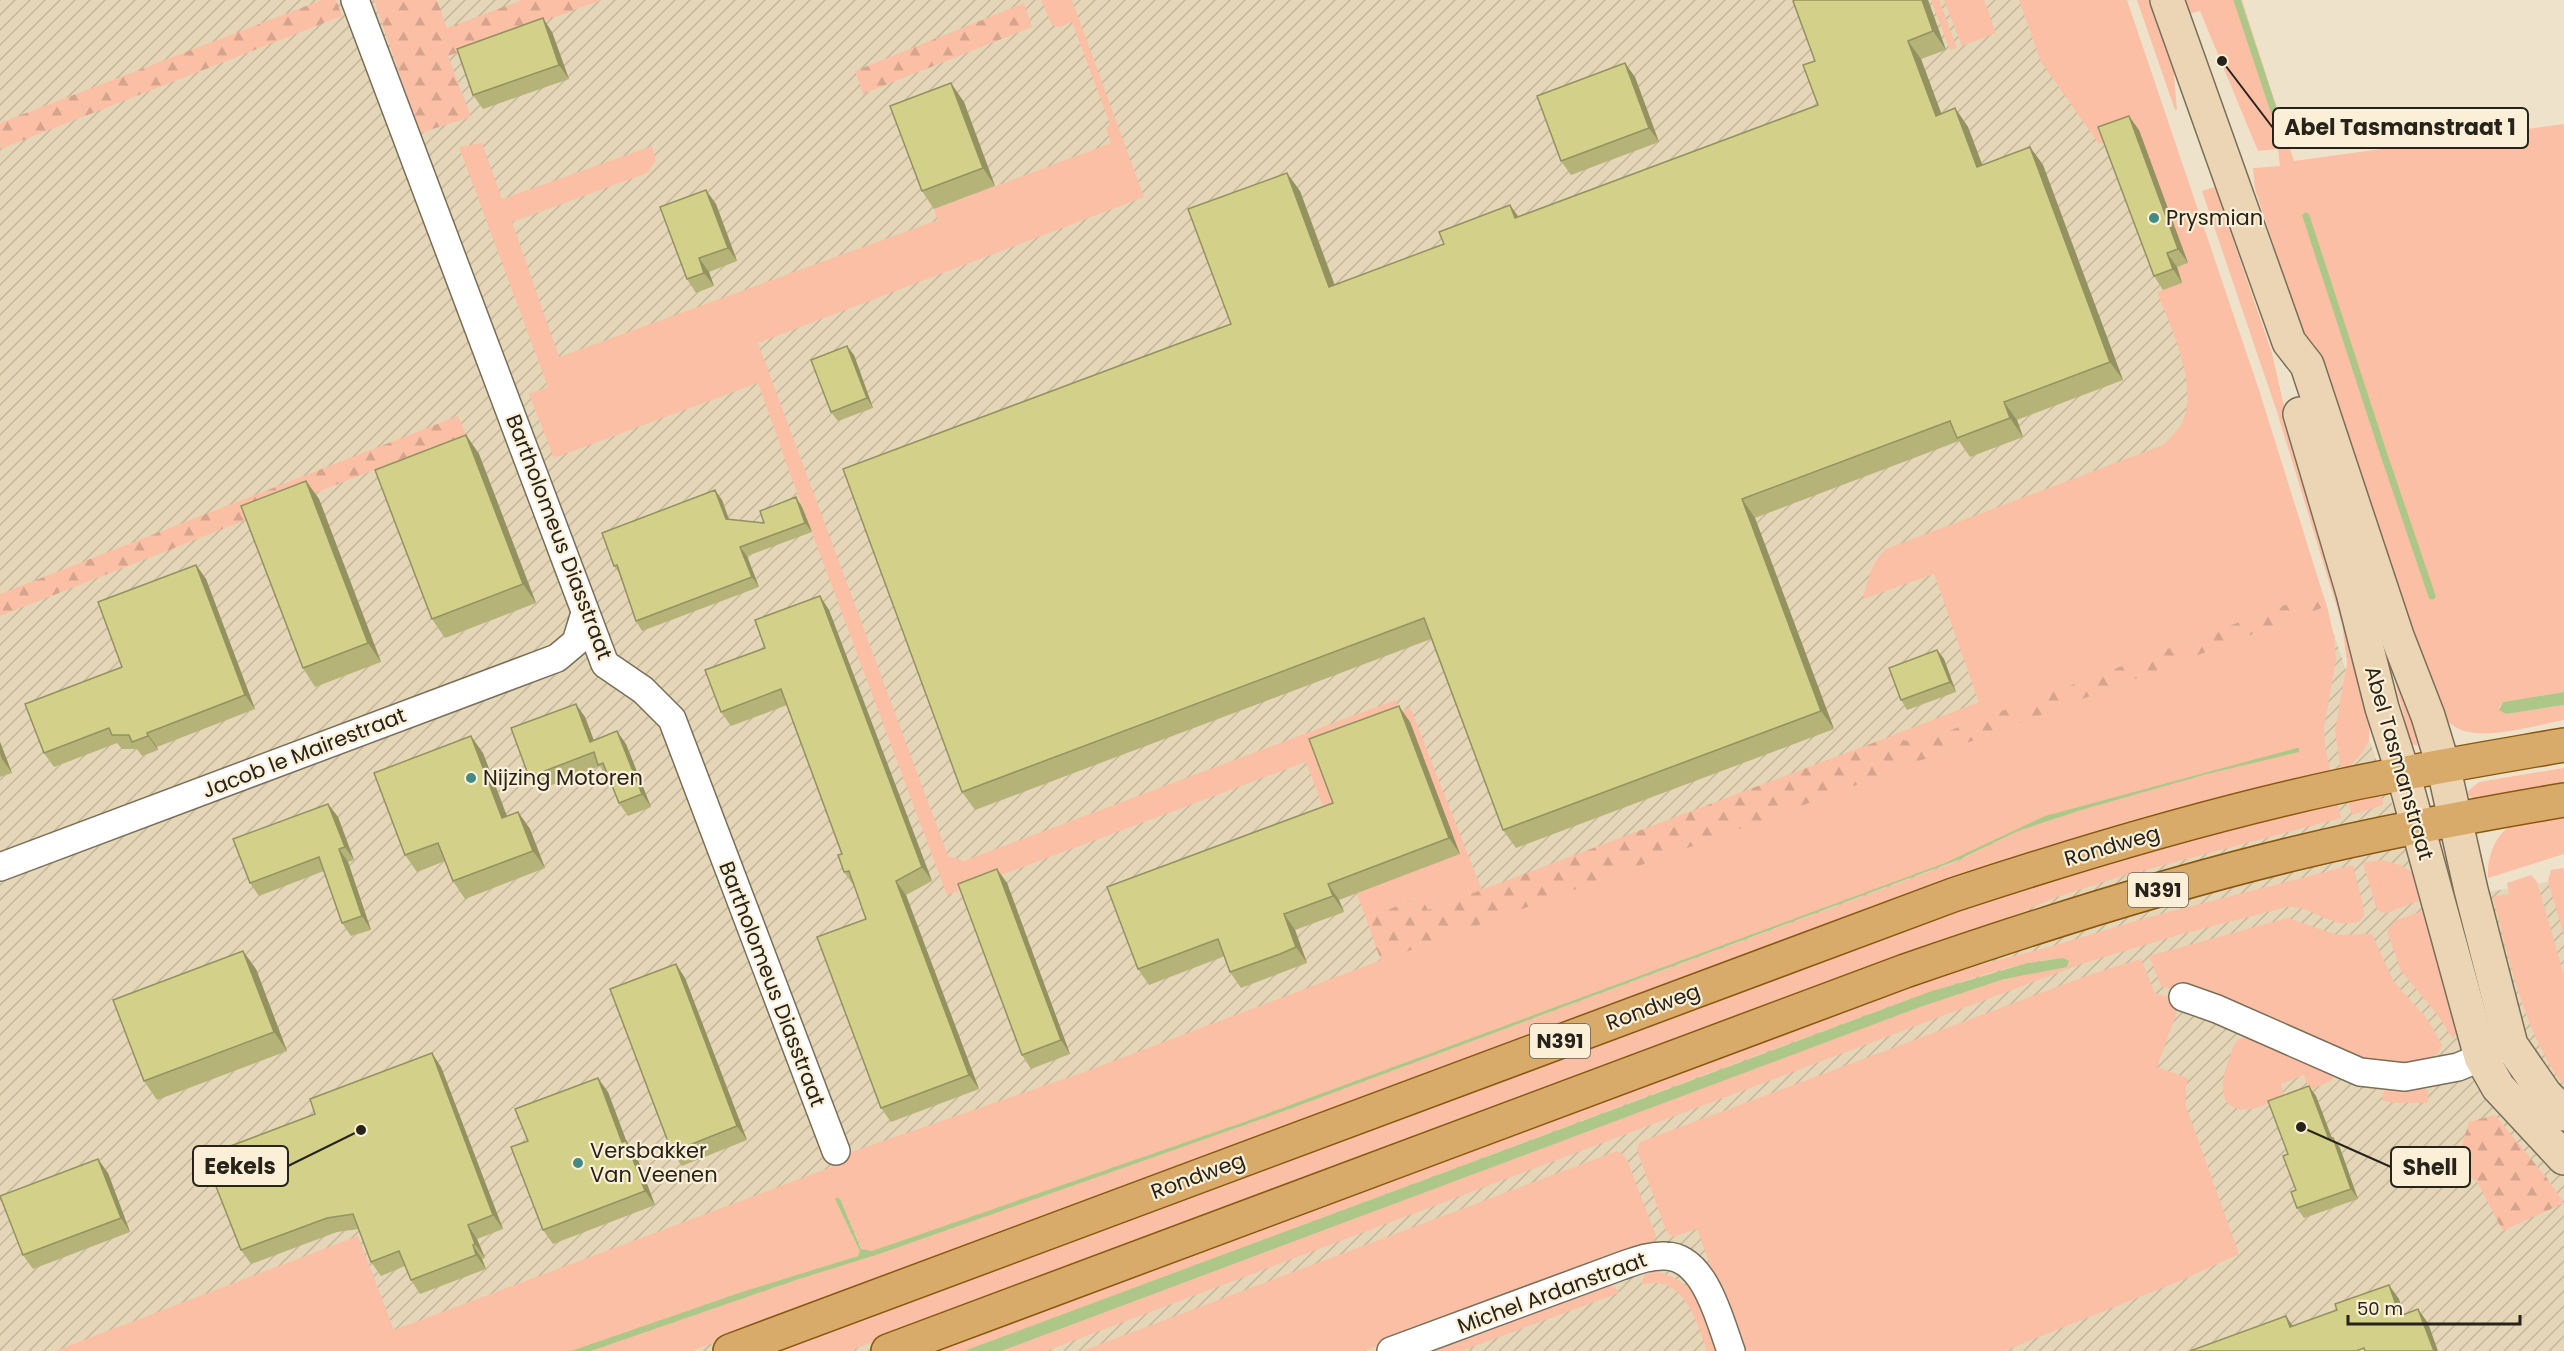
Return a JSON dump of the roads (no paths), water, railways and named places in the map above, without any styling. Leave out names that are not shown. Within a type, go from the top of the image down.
[{"type":"main road","name":"Rondweg","points":[[730,1351],[1953,896],[2145,836],[2338,787],[2443,765],[2564,745]]},
{"type":"main road","name":"N391","points":[[888,1351],[1905,971],[2057,919],[2194,879],[2298,853],[2456,819],[2564,800]]},
{"type":"street","name":"Bartholomeus Diasstraat","points":[[355,0],[605,664],[643,690],[672,719],[836,1151]]},
{"type":"street","name":"Abel Tasmanstraat","points":[[2167,0],[2289,342],[2307,365],[2397,636],[2428,716],[2443,765],[2511,1045],[2545,1094],[2564,1114]]},
{"type":"street","name":"Abel Tasmanstraat","points":[[2289,342],[2288,373],[2354,593],[2382,708],[2403,773],[2481,1057],[2498,1087],[2564,1158]]},
{"type":"street","name":"Jacob le Mairestraat","points":[[0,867],[557,658],[576,642],[585,613]]},
{"type":"street","points":[[2183,997],[2217,1009],[2360,1072],[2405,1077],[2458,1066],[2511,1045]]},
{"type":"street","name":"Michel Ardanstraat","points":[[1391,1351],[1621,1266],[1648,1258],[1674,1256],[1689,1265],[1705,1284],[1731,1351]]},
{"type":"waterway","points":[[2237,0],[2283,138]]},
{"type":"waterway","points":[[2306,216],[2432,596]]},
{"type":"place","name":"Abel Tasmanstraat 1","points":[[2222,61]]},
{"type":"place","name":"Prysmian","points":[[2154,218]]},
{"type":"place","name":"Nijzing Motoren","points":[[471,778]]},
{"type":"place","name":"Shell","points":[[2301,1127]]},
{"type":"place","name":"Eekels","points":[[361,1130]]},
{"type":"place","name":"Versbakker Van Veenen","points":[[578,1163]]}]
